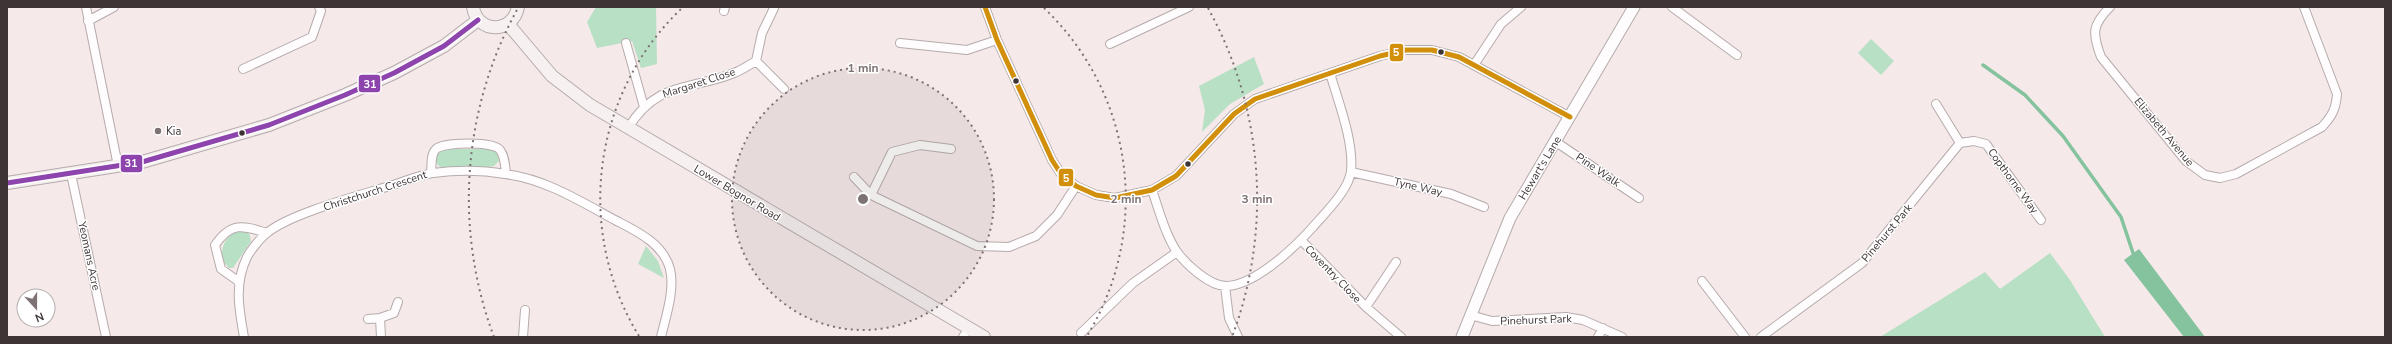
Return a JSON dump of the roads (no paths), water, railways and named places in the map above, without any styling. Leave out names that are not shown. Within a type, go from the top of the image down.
[{"type":"main road","points":[[473,7],[478,20],[488,27],[495,28],[508,24],[516,14],[518,7]]},
{"type":"main road","points":[[7,183],[71,174],[155,159],[240,135],[345,95],[394,73],[444,46],[478,20]]},
{"type":"main road","name":"Lower Bognor Road","points":[[508,24],[552,76],[590,105],[966,332],[984,337]]},
{"type":"street","points":[[86,7],[118,166]]},
{"type":"street","points":[[88,21],[114,7]]},
{"type":"street","points":[[243,69],[312,37],[321,11],[319,7]]},
{"type":"street","points":[[774,7],[762,33],[756,61],[784,89]]},
{"type":"street","points":[[985,7],[997,40],[1052,160],[1061,174],[1076,186],[1096,195],[1115,198],[1152,190],[1176,176],[1234,114],[1255,99],[1380,56],[1406,50],[1432,50],[1459,57],[1570,117]]},
{"type":"street","points":[[1110,44],[1189,7]]},
{"type":"street","points":[[1474,66],[1501,24],[1521,7]]},
{"type":"street","name":"Hewart's Lane","points":[[1462,337],[1510,218],[1634,7]]},
{"type":"street","points":[[1672,7],[1737,55]]},
{"type":"street","name":"Elizabeth Avenue","points":[[2110,7],[2099,18],[2094,29],[2095,41],[2101,57],[2186,161],[2205,175],[2220,178],[2236,174],[2322,127],[2331,117],[2336,106],[2337,94],[2304,7]]},
{"type":"street","points":[[900,43],[967,50],[997,40]]},
{"type":"street","points":[[626,43],[644,107]]},
{"type":"street","name":"Margaret Close","points":[[628,128],[644,107],[659,95],[685,85],[734,73],[756,61]]},
{"type":"street","points":[[1152,190],[1170,238],[1177,252],[1199,275],[1225,286],[1245,281],[1265,270],[1301,240],[1342,193],[1351,172],[1350,150],[1330,73]]},
{"type":"street","points":[[1936,104],[1960,143]]},
{"type":"street","name":"Copthorne Way","points":[[1960,143],[1974,140],[1986,144],[2041,220]]},
{"type":"street","name":"Pine Walk","points":[[1556,142],[1640,198]]},
{"type":"street","name":"Pinehurst Park","points":[[1761,337],[1862,263],[1960,143]]},
{"type":"street","points":[[431,173],[432,157],[435,150],[442,145],[490,144],[500,149],[504,158],[506,174]]},
{"type":"street","points":[[871,195],[892,152],[920,145],[951,149]]},
{"type":"street","name":"Christchurch Crescent","points":[[244,337],[238,304],[238,281],[248,256],[267,233],[283,223],[306,214],[431,173],[473,171],[506,174],[536,181],[570,196],[649,240],[662,252],[670,268],[671,286],[661,337]]},
{"type":"street","name":"Tyne Way","points":[[1351,172],[1451,194],[1484,207]]},
{"type":"street","name":"Yeomans Acre","points":[[71,174],[106,337]]},
{"type":"street","points":[[854,176],[871,195],[977,246],[1009,247],[1036,236],[1058,215],[1076,186]]},
{"type":"street","points":[[238,281],[221,269],[215,245],[231,228],[242,226],[267,233]]},
{"type":"street","name":"Coventry Close","points":[[1301,240],[1366,307],[1401,337]]},
{"type":"street","points":[[1081,333],[1133,283],[1177,252]]},
{"type":"street","name":"Coventry Close","points":[[1366,307],[1396,262]]},
{"type":"street","points":[[1702,281],[1745,337]]},
{"type":"street","points":[[1225,286],[1229,318],[1238,337]]},
{"type":"street","points":[[368,319],[380,318],[394,313],[398,302]]},
{"type":"street","points":[[523,337],[525,310]]},
{"type":"street","name":"Pinehurst Park","points":[[1470,315],[1492,321],[1566,317],[1583,320],[1622,337]]},
{"type":"street","points":[[380,318],[381,337]]},
{"type":"street","points":[[1598,337],[1603,328]]},
{"type":"waterway","points":[[1983,65],[2025,95],[2063,136],[2121,217],[2133,253]]},
{"type":"place","name":"Kia","points":[[158,131]]}]
